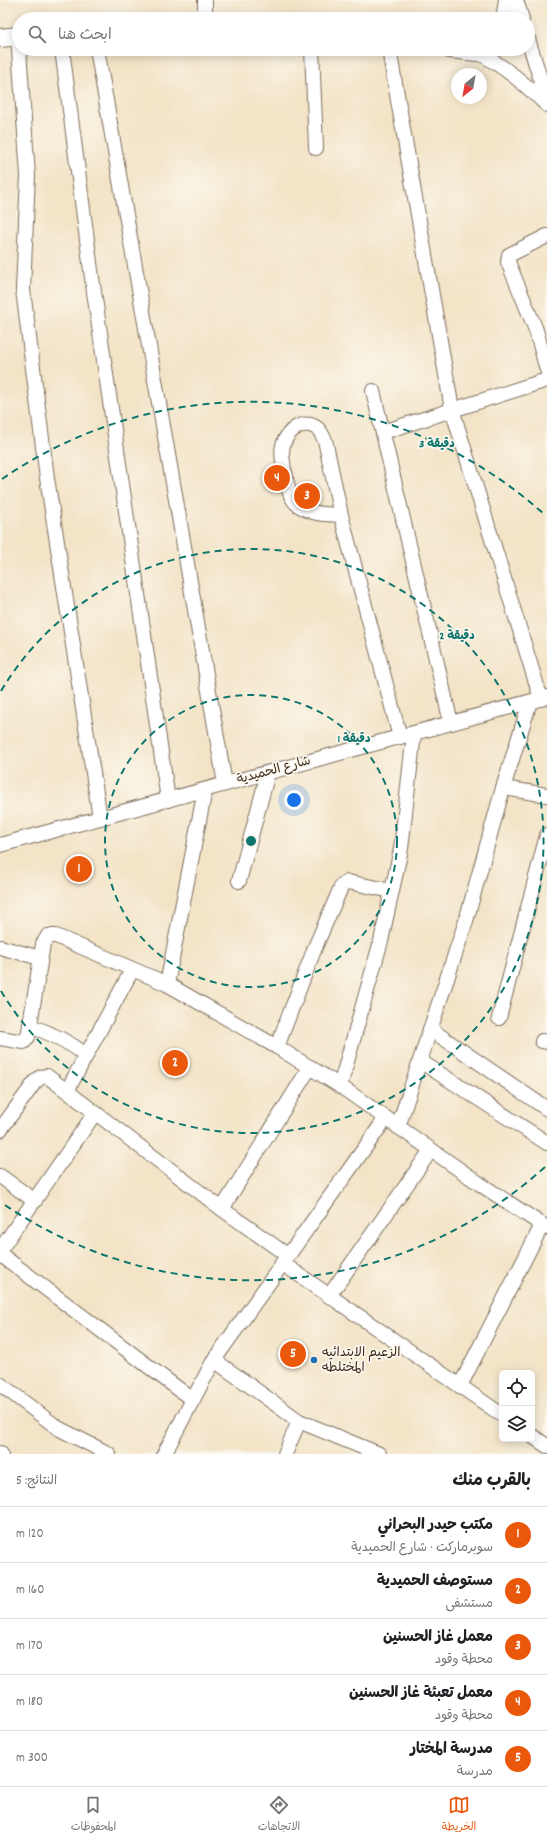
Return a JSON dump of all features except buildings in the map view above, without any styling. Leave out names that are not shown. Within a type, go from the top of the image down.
[{"type":"main road","points":[[506,12],[508,0]]},
{"type":"main road","points":[[0,38],[12,37]]},
{"type":"street","points":[[205,12],[206,0]]},
{"type":"street","points":[[516,0],[520,12]]},
{"type":"street","points":[[20,56],[28,175],[23,290],[47,478],[100,818]]},
{"type":"street","points":[[63,56],[92,278],[168,800]]},
{"type":"street","points":[[98,56],[136,256],[170,468],[225,784]]},
{"type":"street","points":[[312,56],[316,148]]},
{"type":"street","points":[[390,56],[452,409],[539,699],[503,788],[466,921],[398,1127]]},
{"type":"street","points":[[488,56],[509,70],[526,84],[547,105]]},
{"type":"street","points":[[534,56],[547,100]]},
{"type":"street","points":[[547,236],[509,255],[508,262],[541,327],[547,370]]},
{"type":"street","points":[[383,432],[547,380]]},
{"type":"street","points":[[373,391],[451,723]]},
{"type":"street","points":[[341,514],[314,513],[302,507],[293,499],[289,490],[281,453],[286,437],[290,431],[295,428],[302,425],[312,426],[319,430],[325,440],[341,514],[400,737]]},
{"type":"street","name":"شارع الحميدية","points":[[2,842],[168,800],[539,699]]},
{"type":"street","points":[[340,1086],[381,941],[401,849],[414,733]]},
{"type":"street","points":[[239,881],[268,772]]},
{"type":"street","points":[[503,788],[547,796]]},
{"type":"street","points":[[167,984],[204,790]]},
{"type":"street","points":[[499,1018],[547,835]]},
{"type":"street","points":[[277,1047],[316,945],[342,885],[348,882],[392,891]]},
{"type":"street","points":[[0,1038],[24,1042],[28,1037],[43,944],[48,936],[56,936],[167,984],[277,1047],[340,1086],[431,1150],[544,1226],[460,1386]]},
{"type":"street","points":[[0,947],[40,958]]},
{"type":"street","points":[[66,1091],[132,970]]},
{"type":"street","points":[[30,1026],[59,1037],[86,1055]]},
{"type":"street","points":[[430,1029],[547,1109]]},
{"type":"street","points":[[420,1061],[547,1143]]},
{"type":"street","points":[[222,1209],[310,1067]]},
{"type":"street","points":[[0,1130],[35,1082],[41,1077],[47,1076],[222,1209],[329,1296],[499,1413]]},
{"type":"street","points":[[0,1250],[95,1113]]},
{"type":"street","points":[[164,1454],[214,1360],[284,1259],[386,1118]]},
{"type":"street","points":[[329,1296],[431,1150]]},
{"type":"street","points":[[0,1176],[35,1201]]},
{"type":"street","points":[[0,1254],[193,1400]]},
{"type":"street","points":[[214,1360],[299,1421],[379,1454]]},
{"type":"street","points":[[0,1384],[58,1428],[109,1454]]},
{"type":"street","points":[[285,1454],[299,1421]]},
{"type":"street","points":[[535,1438],[547,1446]]},
{"type":"place","name":"معمل تعبئة غاز الحسنين","points":[[277,478]]},
{"type":"place","name":"معمل غاز الحسنين","points":[[307,496]]},
{"type":"place","name":"مكتب حيدر البحراني","points":[[79,869]]},
{"type":"place","name":"مستوصف الحميدية","points":[[175,1063]]},
{"type":"place","name":"مدرسة المختار","points":[[293,1354]]},
{"type":"place","name":"الزعيم الابتدائيه المختلطه","points":[[314,1360]]}]
